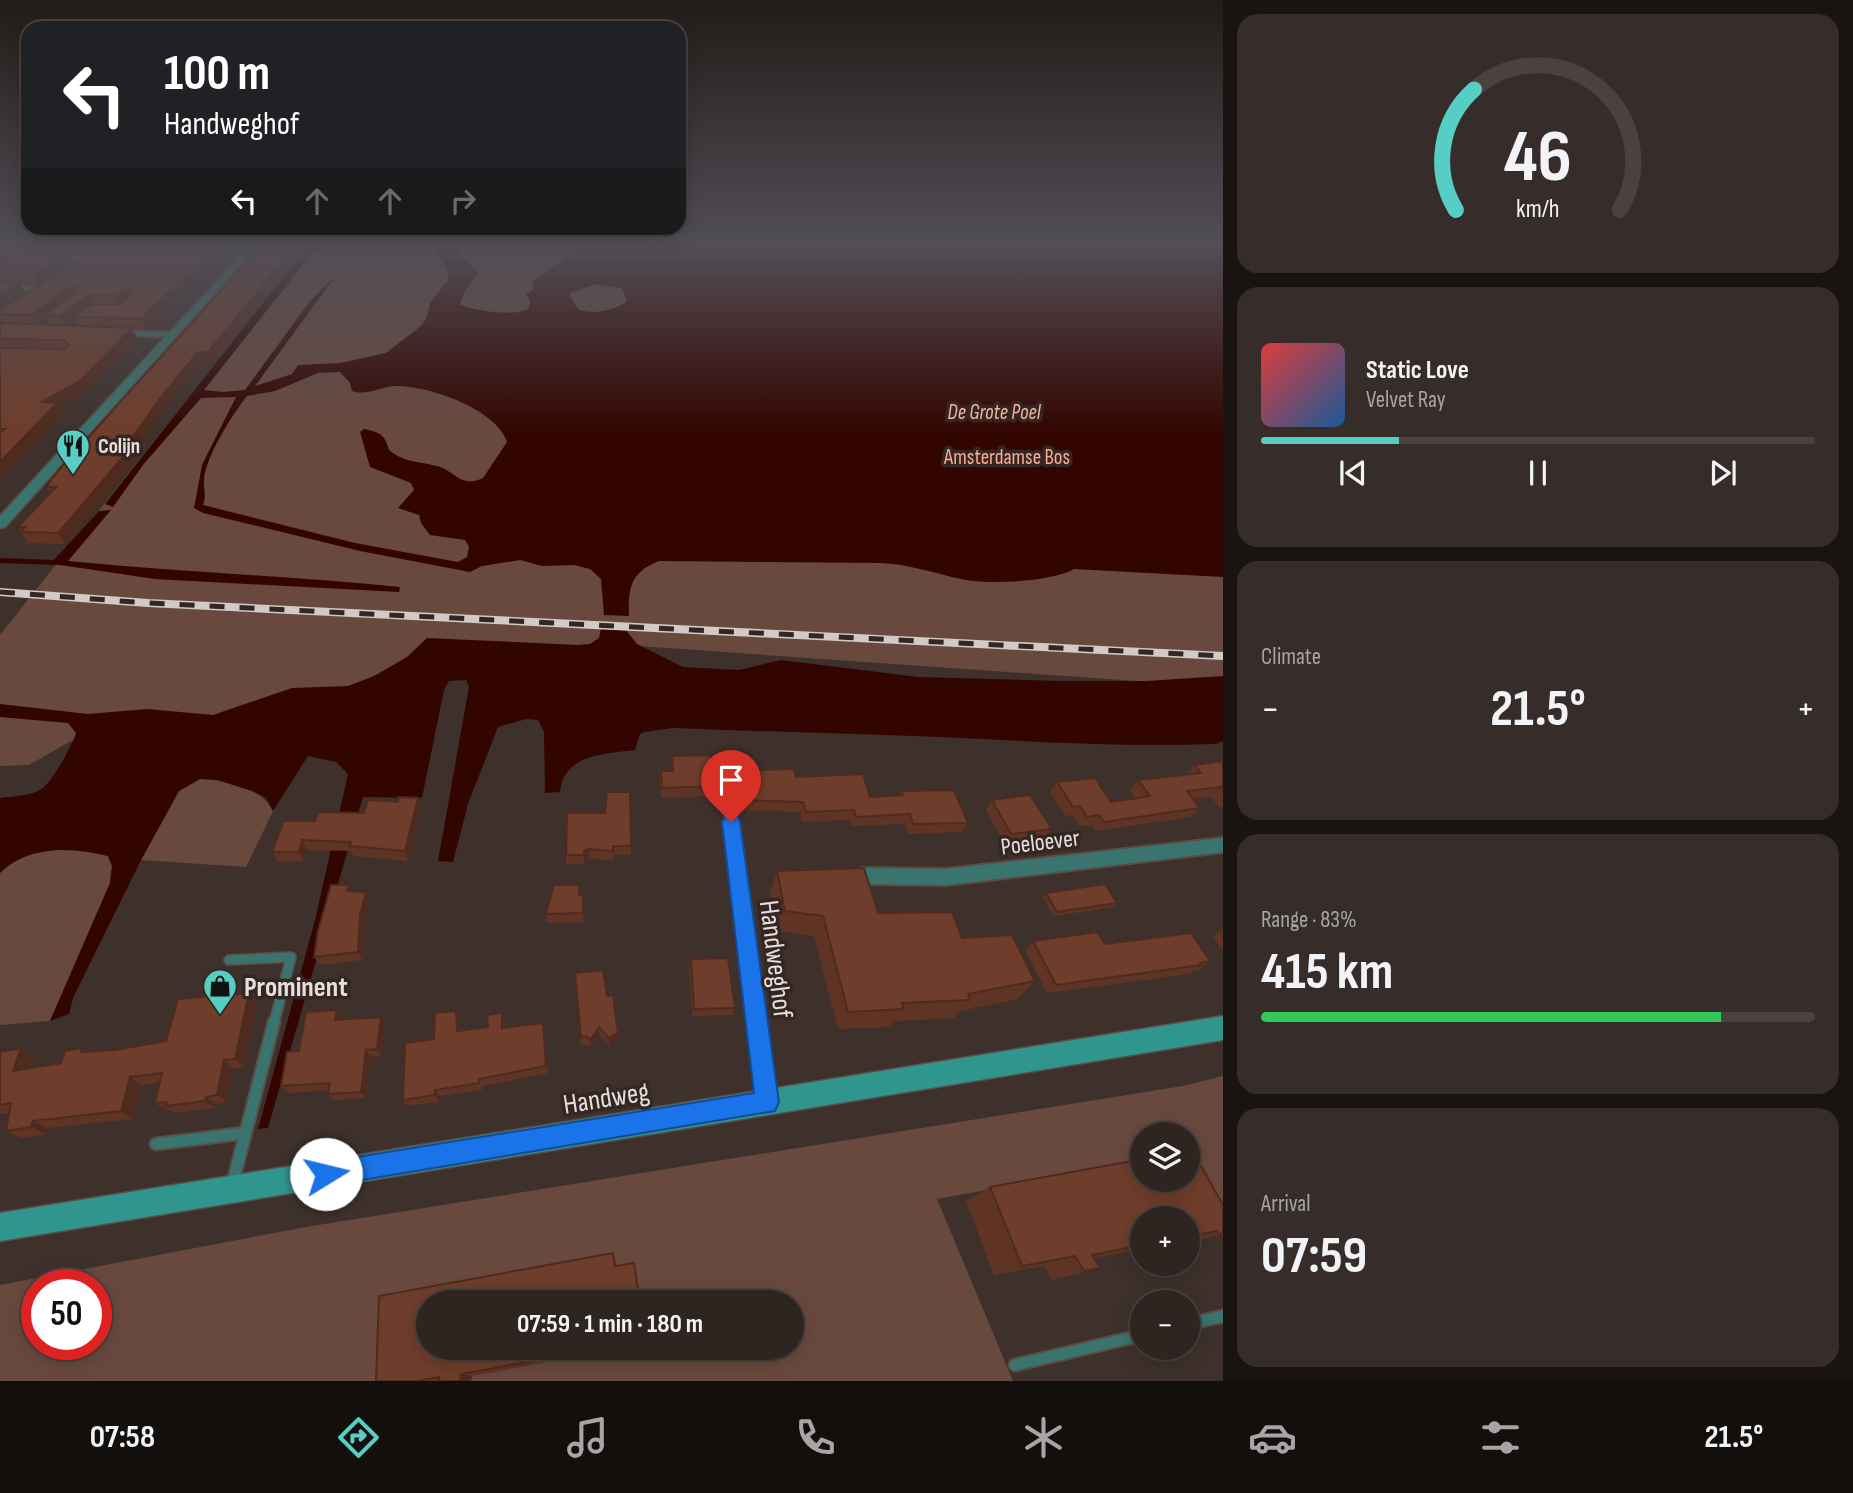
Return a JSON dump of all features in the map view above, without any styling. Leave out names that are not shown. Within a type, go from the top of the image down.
[{"type":"main road","name":"Handweg","points":[[0,1227],[1223,1028]]},
{"type":"street","points":[[0,524],[199,306]]},
{"type":"street","points":[[103,332],[174,335]]},
{"type":"street","name":"Handweghof","points":[[731,822],[767,1102]]},
{"type":"street","name":"Poeloever","points":[[862,876],[946,877],[1223,845]]},
{"type":"lane","points":[[229,960],[291,957],[231,1190]]},
{"type":"lane","points":[[156,1144],[245,1133]]},
{"type":"lane","points":[[1200,1321],[1223,1316]]},
{"type":"lane","points":[[1015,1365],[1130,1338]]},
{"type":"green space","name":"Amsterdamse Bos","points":[[265,306],[1223,306],[1223,687],[624,645],[599,638],[590,644],[407,657],[345,700],[179,724],[106,721],[29,765],[0,766],[0,635],[178,411]]},
{"type":"green space","points":[[200,779],[242,786],[260,796],[273,811],[246,867],[141,860],[179,791]]},
{"type":"green space","points":[[75,849],[108,856],[112,866],[110,883],[50,1021],[0,1025],[0,873],[25,856]]},
{"type":"green space","points":[[1223,1076],[1223,1210],[1200,1215],[1200,1206],[1188,1206],[1188,1192],[1200,1192],[1200,1122],[1130,1122],[1130,1163],[937,1199],[1013,1381],[0,1381],[0,1285],[21,1281],[21,1360],[112,1360],[112,1269],[84,1269],[306,1227],[1183,1086]]},
{"type":"water","name":"De Grote Poel","points":[[260,306],[270,306],[204,390],[245,390],[306,306],[313,306],[255,386],[292,374],[298,365],[340,363],[386,353],[421,326],[429,306],[465,306],[505,313],[523,311],[529,306],[576,306],[590,312],[617,306],[1223,306],[1223,577],[1074,569],[1051,577],[986,582],[880,563],[659,561],[642,570],[633,582],[629,597],[629,616],[604,615],[601,579],[590,569],[574,565],[542,566],[520,560],[482,566],[470,572],[360,551],[203,513],[194,508],[202,465],[236,397],[201,398],[143,465],[113,507],[105,504]],"holes":[[[340,372],[350,383],[352,391],[358,392],[395,386],[442,395],[476,410],[501,430],[507,442],[483,478],[475,481],[463,480],[443,468],[401,457],[389,450],[386,441],[378,433],[364,429],[360,432],[370,467],[411,483],[414,490],[398,508],[419,515],[421,523],[430,535],[465,540],[469,547],[467,557],[458,562],[355,543],[203,505],[204,479],[209,459],[227,425],[247,396],[275,391],[318,373]]]},
{"type":"water","points":[[111,510],[68,561],[400,587],[399,592],[155,579],[60,565],[0,563],[0,558],[54,560],[99,511]]},
{"type":"water","points":[[601,628],[625,629],[637,644],[683,667],[739,670],[781,660],[918,677],[1147,681],[1223,676],[1223,741],[1216,744],[1186,745],[1099,744],[673,728],[640,734],[635,750],[599,755],[577,763],[563,779],[560,792],[545,793],[544,732],[538,720],[526,719],[498,727],[468,804],[453,862],[438,861],[469,687],[466,680],[449,681],[444,690],[422,798],[363,797],[268,1128],[258,1129],[315,920],[348,774],[336,762],[308,756],[273,811],[266,798],[217,780],[200,779],[179,791],[141,860],[73,998],[69,1014],[50,1021],[110,883],[112,866],[108,856],[65,850],[24,857],[0,873],[0,798],[29,794],[44,787],[62,762],[76,733],[68,723],[0,717],[0,704],[88,714],[147,709],[213,715],[292,688],[348,686],[374,676],[407,657],[427,638],[579,645],[590,644],[599,638]]},
{"type":"building","points":[[6,306],[43,306],[31,315],[0,314],[0,310]]},
{"type":"building","points":[[57,306],[73,306],[60,316],[45,315]]},
{"type":"building","points":[[89,306],[154,306],[141,319],[74,317]]},
{"type":"building","points":[[207,306],[246,306],[208,352],[197,353],[161,397],[123,451],[128,451],[58,533],[21,532],[25,527],[18,527],[56,487],[46,487]]},
{"type":"building","points":[[0,323],[132,328],[80,381],[42,402],[57,403],[0,462],[0,433],[5,429],[0,429],[0,348],[65,349],[69,345],[65,340],[0,339]]},
{"type":"building","points":[[711,755],[715,786],[662,788],[661,771],[673,771],[672,756]]},
{"type":"building","points":[[1223,761],[1223,790],[1221,787],[1187,791],[1200,808],[1104,822],[1099,815],[1087,817],[1080,806],[1073,807],[1057,782],[1095,778],[1111,802],[1150,796],[1138,780],[1201,773],[1195,765]]},
{"type":"building","points":[[794,769],[796,777],[863,774],[870,797],[903,795],[901,791],[954,790],[968,823],[913,824],[910,814],[856,817],[854,810],[806,812],[803,802],[735,800],[733,786],[757,785],[754,770]]},
{"type":"building","points":[[607,792],[630,792],[631,846],[613,846],[613,851],[589,849],[584,851],[584,855],[566,855],[567,813],[605,813]]},
{"type":"building","points":[[1030,795],[1052,829],[1011,834],[992,800]]},
{"type":"building","points":[[399,797],[418,798],[405,851],[349,846],[351,842],[302,840],[299,852],[272,852],[284,821],[315,821],[318,812],[364,813],[368,800],[398,802]]},
{"type":"building","points":[[864,868],[878,913],[952,912],[962,938],[1012,935],[1035,981],[968,994],[970,1000],[902,1003],[903,1009],[848,1012],[823,916],[785,911],[777,871]]},
{"type":"building","points":[[1105,884],[1117,903],[1057,912],[1046,893]]},
{"type":"building","points":[[331,885],[349,885],[347,891],[366,892],[360,915],[358,952],[314,957],[318,931]]},
{"type":"building","points":[[554,885],[579,885],[579,895],[583,895],[583,913],[546,914]]},
{"type":"building","points":[[1097,932],[1105,944],[1191,933],[1210,961],[1200,963],[1201,965],[1056,985],[1033,941]]},
{"type":"building","points":[[728,958],[735,1008],[694,1009],[691,959]]},
{"type":"building","points":[[603,970],[607,996],[613,995],[618,1033],[609,1038],[599,1027],[590,1040],[586,1036],[581,1037],[575,973]]},
{"type":"building","points":[[249,993],[235,1059],[224,1060],[217,1095],[206,1097],[205,1101],[166,1106],[167,1102],[155,1103],[162,1073],[130,1077],[121,1111],[33,1121],[31,1127],[6,1131],[11,1103],[0,1105],[0,1052],[21,1048],[13,1071],[61,1063],[65,1051],[82,1048],[81,1052],[115,1050],[166,1041],[178,999]]},
{"type":"building","points":[[337,1010],[335,1020],[381,1017],[377,1049],[366,1050],[361,1092],[328,1094],[330,1083],[281,1086],[287,1052],[299,1051],[306,1012]]},
{"type":"building","points":[[456,1011],[457,1031],[488,1027],[487,1015],[502,1013],[502,1028],[543,1023],[546,1066],[479,1079],[479,1083],[435,1090],[435,1095],[403,1100],[405,1043],[434,1039],[435,1013]]},
{"type":"building","points":[[1130,1161],[1130,1192],[1200,1192],[1200,1164],[1223,1205],[1223,1233],[1219,1235],[1217,1231],[1200,1235],[1200,1206],[1130,1206],[1130,1248],[1092,1255],[1100,1268],[1084,1271],[1075,1256],[1022,1266],[990,1187]]},
{"type":"building","points":[[613,1253],[615,1266],[634,1263],[638,1290],[416,1290],[416,1360],[537,1360],[461,1374],[460,1381],[439,1381],[439,1377],[417,1381],[376,1381],[379,1296]]},
{"type":"railway","points":[[0,592],[148,603],[1223,656]]},
{"type":"place","name":"Colijn","points":[[73,476]]},
{"type":"place","name":"Prominent","points":[[220,1016]]},
{"type":"route","points":[[326,1174],[767,1102],[731,822]]}]
